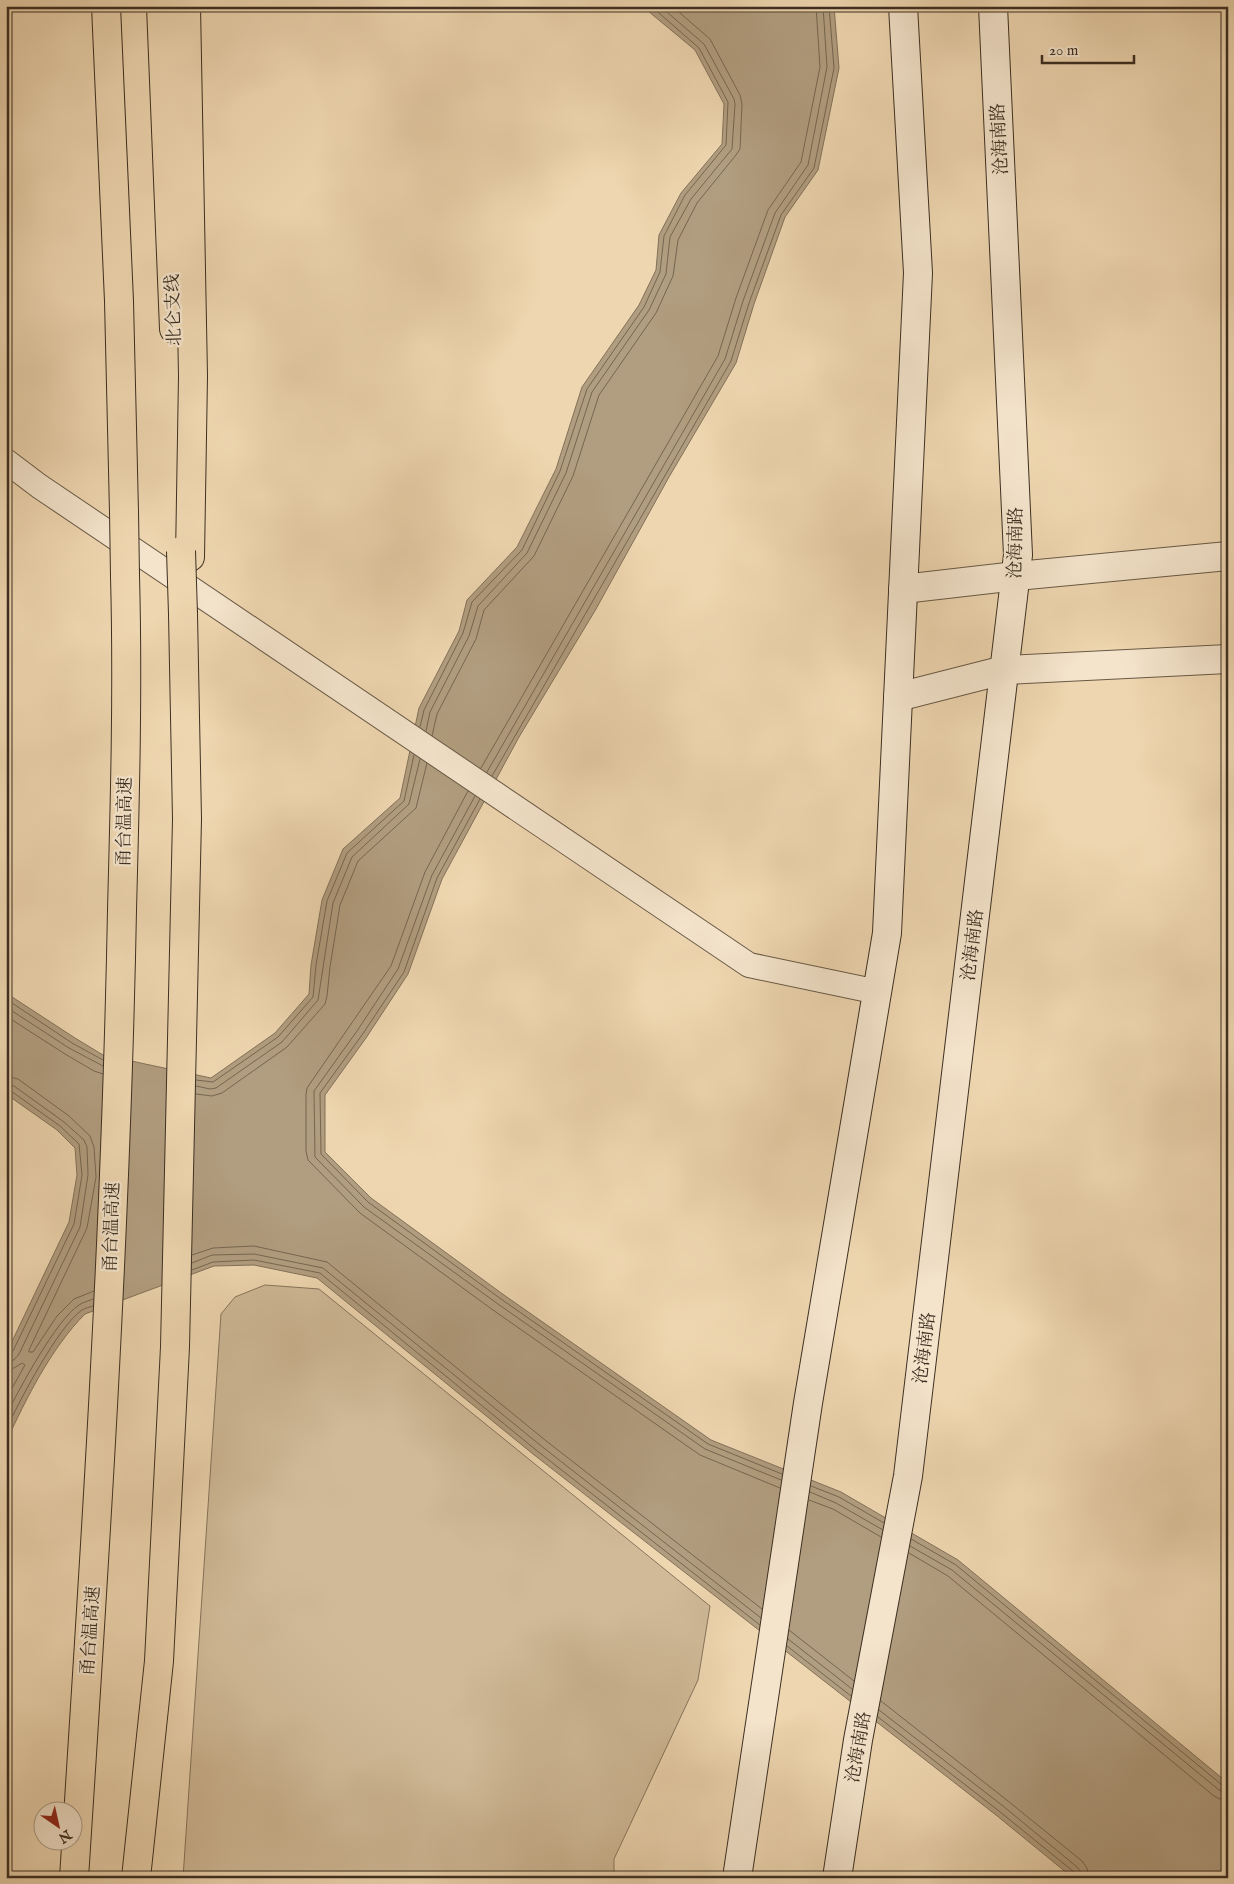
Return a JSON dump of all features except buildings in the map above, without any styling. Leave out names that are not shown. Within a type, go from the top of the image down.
[{"type":"highway","name":"北仑支线","points":[[136,1878],[159,1660],[175,1347],[187,819],[186,554],[161,6]]},
{"type":"highway","points":[[186,6],[193,376],[186,554]]},
{"type":"highway","name":"甬台温高速","points":[[74,1878],[100,1473],[120,1015],[128,666],[119,301],[106,10]]},
{"type":"main road","points":[[737,1878],[808,1403],[887,933],[918,273],[903,6]]},
{"type":"main road","name":"沧海南路","points":[[837,1878],[858,1740],[908,1476],[1016,576],[1018,545],[993,6]]},
{"type":"main road","points":[[903,589],[1016,576],[1228,556]]},
{"type":"main road","points":[[898,697],[1004,670],[1228,659]]},
{"type":"street","points":[[6,461],[48,492],[749,965],[878,992]]},
{"type":"shaded area","points":[[265,1285],[319,1289],[710,1606],[698,1680],[614,1859],[614,1878],[183,1878],[221,1314],[235,1297]]},
{"type":"water","points":[[642,6],[834,6],[839,68],[818,170],[785,217],[754,304],[736,363],[669,477],[596,609],[519,737],[442,879],[408,974],[366,1038],[325,1095],[325,1152],[371,1198],[504,1295],[711,1440],[841,1492],[958,1560],[1228,1783],[1228,1878],[1073,1878],[996,1815],[533,1454],[317,1278],[254,1265],[214,1266],[85,1314],[50,1358],[6,1442],[6,1354],[69,1222],[77,1175],[75,1148],[57,1130],[6,1094],[6,993],[103,1055],[211,1078],[275,1033],[309,994],[311,965],[322,900],[343,849],[400,798],[419,708],[459,631],[467,600],[517,547],[556,469],[582,387],[639,305],[656,270],[659,235],[681,193],[722,144],[724,104],[695,50]]}]
